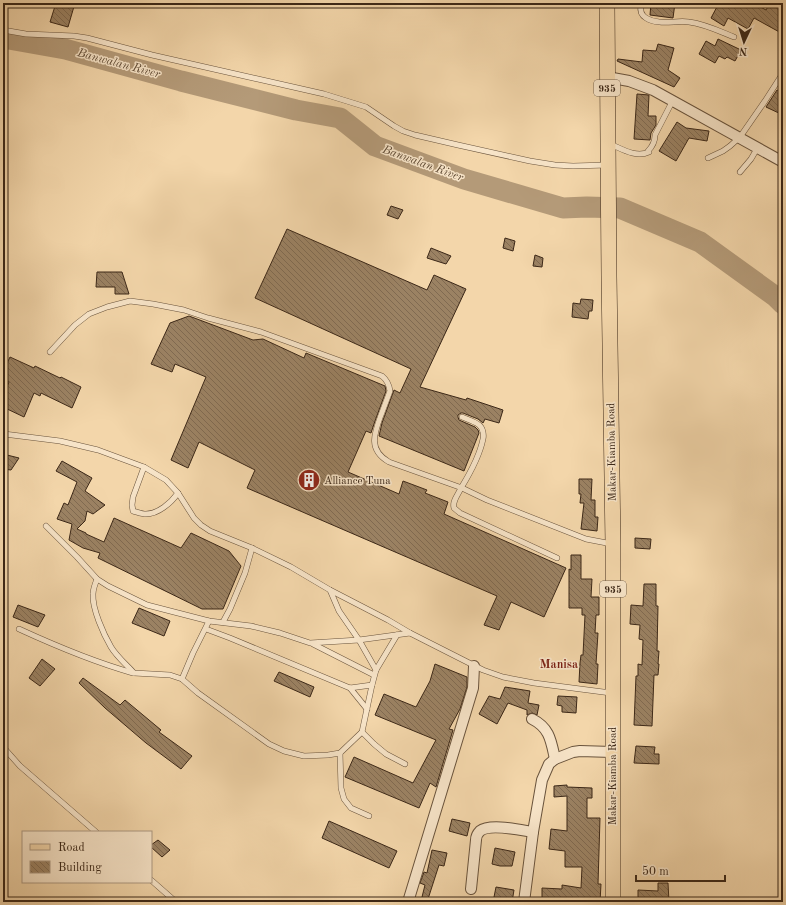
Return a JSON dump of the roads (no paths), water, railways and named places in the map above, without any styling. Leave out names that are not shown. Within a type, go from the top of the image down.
[{"type":"main road","name":"Makar-Kiamba Road","points":[[607,4],[613,544],[613,902]]},
{"type":"street","points":[[607,77],[640,84],[653,90],[783,162]]},
{"type":"street","points":[[408,902],[472,688],[474,666]]},
{"type":"street","points":[[532,719],[540,722],[548,733],[555,759]]},
{"type":"street","points":[[524,902],[533,832],[542,780],[549,764],[555,759],[573,752],[612,752]]},
{"type":"street","points":[[471,889],[476,840],[480,831],[494,828],[533,832]]},
{"type":"lane","points":[[607,4],[641,4],[640,11],[646,18],[652,21],[688,22],[699,24],[734,37]]},
{"type":"lane","points":[[3,30],[26,34],[87,38],[152,55],[324,94],[366,107],[403,131],[415,135],[530,161],[555,165],[608,169]]},
{"type":"lane","points":[[708,158],[723,151],[740,138],[783,73]]},
{"type":"lane","points":[[608,143],[640,155],[649,152],[648,151],[652,147],[672,100]]},
{"type":"lane","points":[[740,172],[751,159],[758,147]]},
{"type":"lane","points":[[50,352],[74,325],[89,314],[107,307],[130,301],[184,310],[261,332],[382,376],[387,380],[390,390],[375,432],[375,442],[379,454],[389,462],[462,488],[487,500],[586,539],[613,544]]},
{"type":"lane","points":[[462,417],[479,425],[482,430],[483,440],[478,455],[453,504],[455,510],[557,558]]},
{"type":"lane","points":[[4,434],[60,441],[98,450],[144,467],[166,480],[178,493],[194,518],[210,531],[252,548],[291,567],[410,633],[483,670],[503,677],[534,683],[612,693]]},
{"type":"lane","points":[[144,467],[133,497],[133,511],[145,514],[156,512],[172,500],[178,493]]},
{"type":"lane","points":[[46,526],[97,579],[108,586],[147,604],[209,622],[223,622],[251,626],[280,633],[310,643],[375,672]]},
{"type":"lane","points":[[223,622],[245,573],[252,548]]},
{"type":"lane","points":[[97,579],[94,587],[93,602],[103,633],[112,649],[134,673]]},
{"type":"lane","points":[[330,590],[339,611],[359,640],[375,672]]},
{"type":"lane","points":[[182,679],[209,622]]},
{"type":"lane","points":[[19,629],[89,659],[134,673],[170,675],[182,679],[198,693],[269,744],[284,751],[304,756],[328,755],[340,752],[362,732],[375,672],[397,635]]},
{"type":"lane","points":[[206,629],[350,688],[367,709]]},
{"type":"lane","points":[[310,643],[359,640],[410,633]]},
{"type":"lane","points":[[350,688],[372,685]]},
{"type":"lane","points":[[362,732],[386,754],[405,764]]},
{"type":"lane","points":[[3,747],[20,766],[95,831]]},
{"type":"lane","points":[[340,752],[344,799],[351,808],[369,816]]},
{"type":"lane","points":[[152,881],[176,902]]},
{"type":"waterway","name":"Banwalan River","points":[[3,38],[65,49],[181,81],[296,110],[340,118],[375,146],[464,179],[563,208],[620,208],[700,242],[776,297],[783,304]]},
{"type":"place","name":"Alliance Tuna","points":[[309,480]]},
{"type":"district","name":"Manisa","points":[[559,664]]}]
